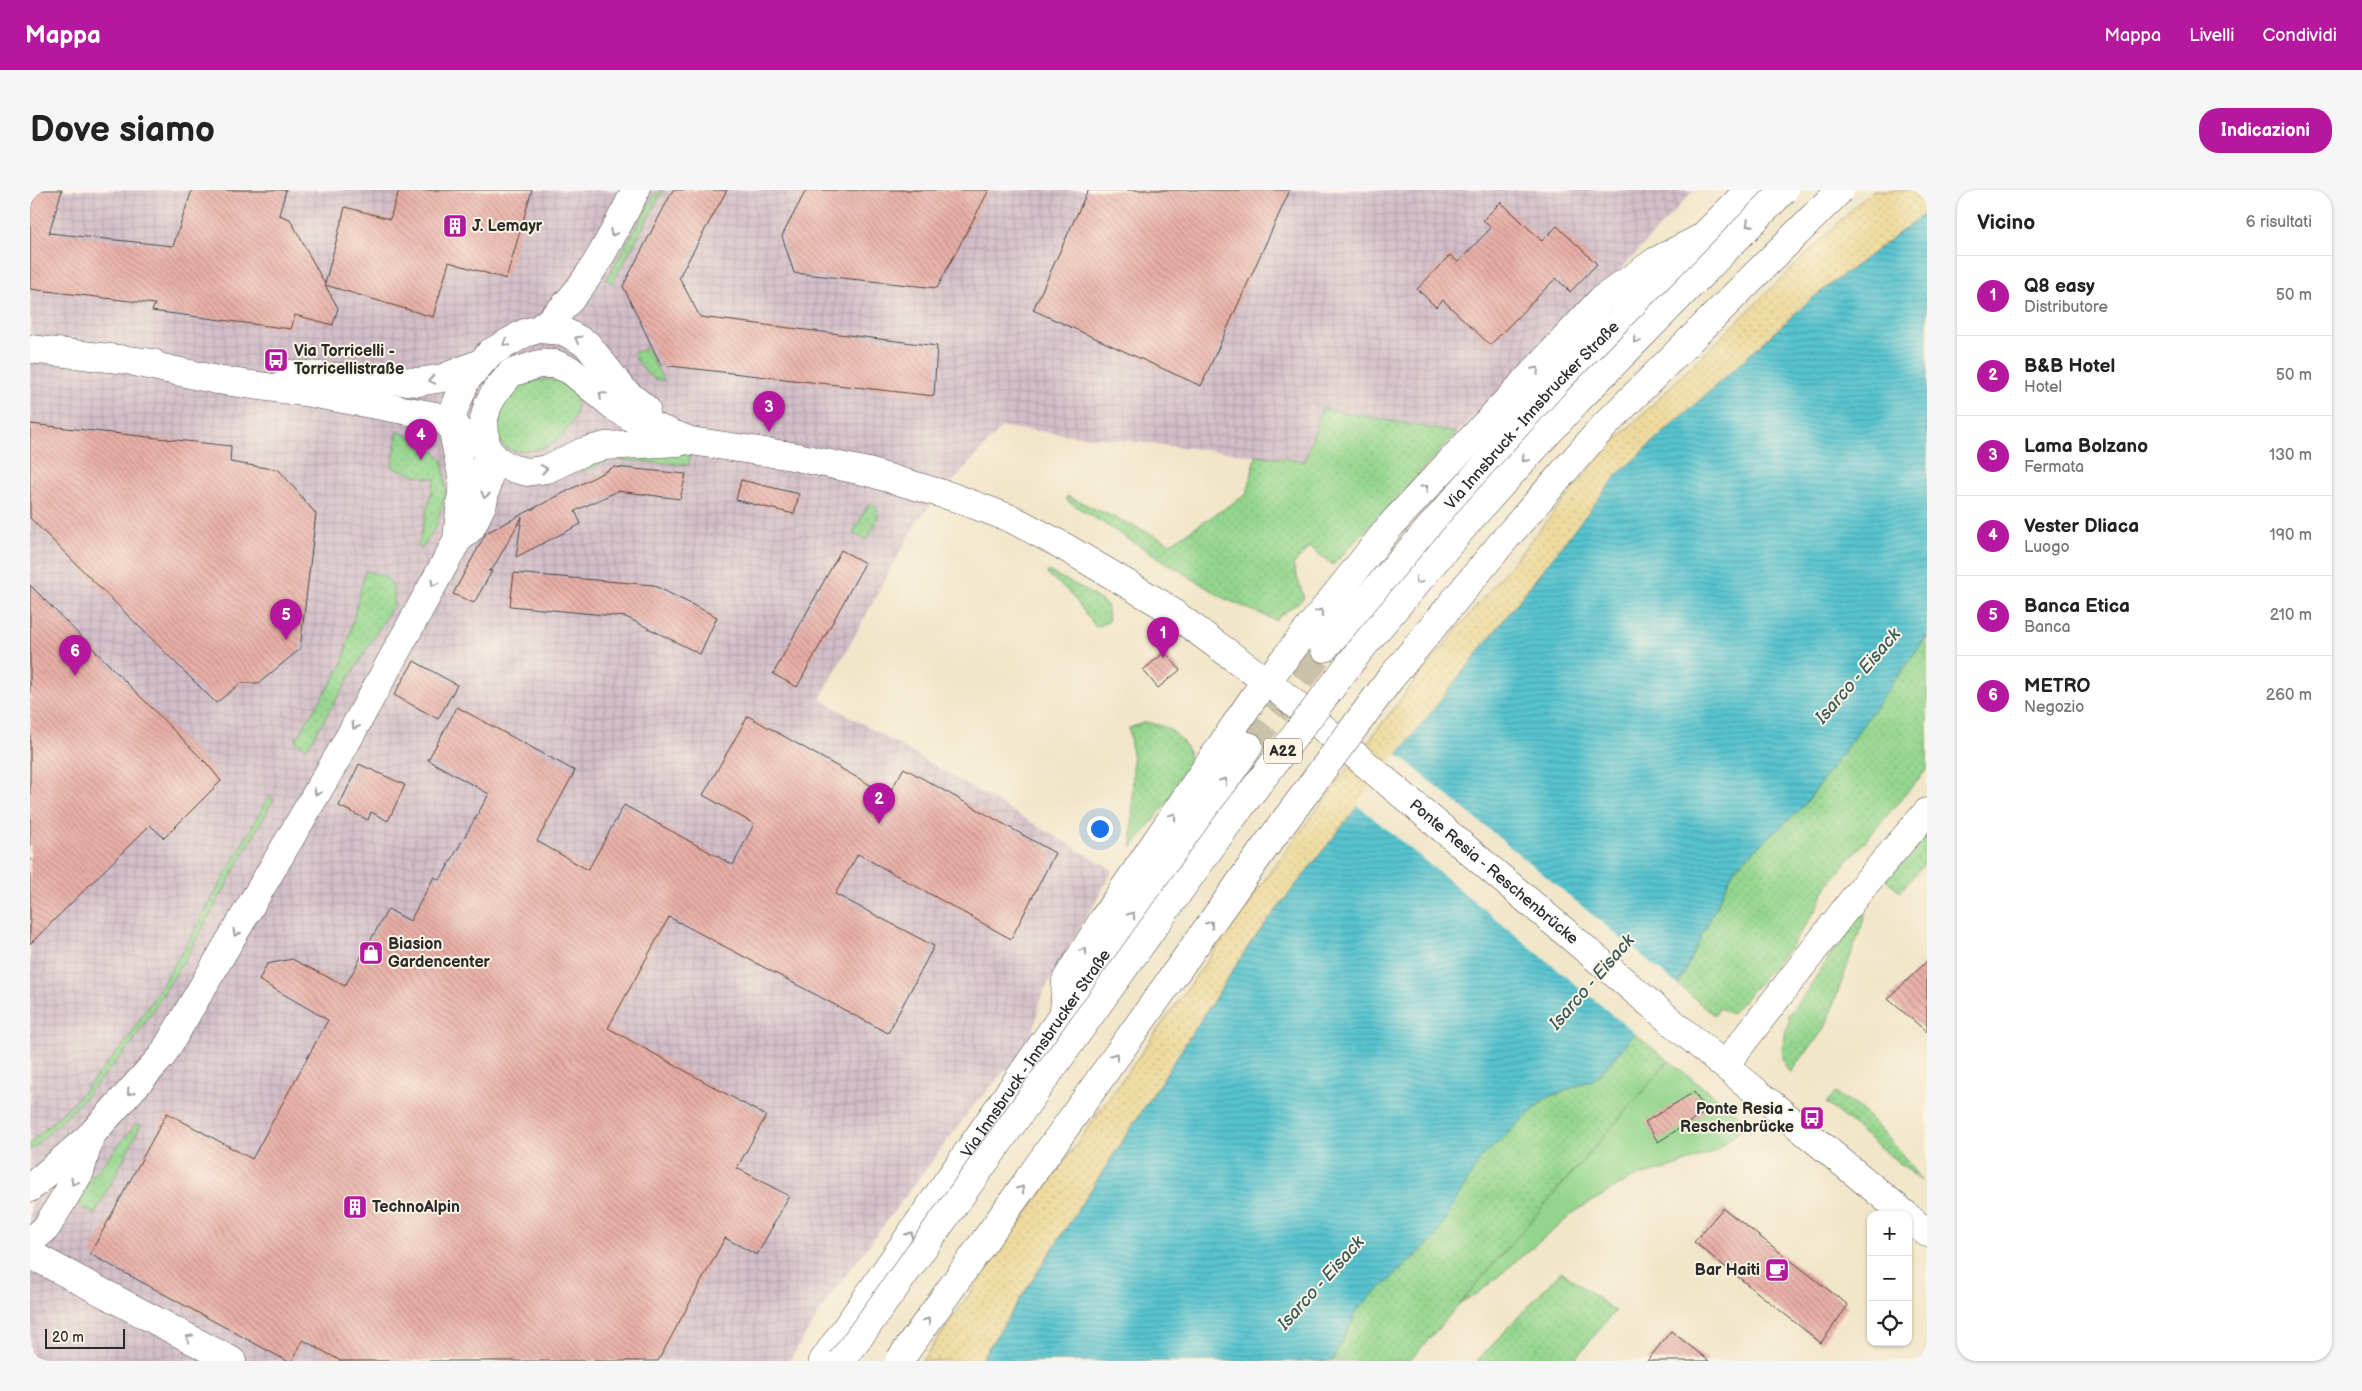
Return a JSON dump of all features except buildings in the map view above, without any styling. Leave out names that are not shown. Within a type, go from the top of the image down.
[{"type":"main road","points":[[539,329],[556,316],[595,266],[636,190]]},
{"type":"main road","name":"Via Innsbruck - Innsbrucker Straße","points":[[1324,648],[1551,390],[1749,190]]},
{"type":"main road","name":"A22","points":[[842,1361],[1226,826],[1360,650],[1472,517],[1577,401],[1784,190]]},
{"type":"main road","name":"A22","points":[[899,1361],[1258,858],[1390,679],[1505,539],[1603,427],[1840,190]]},
{"type":"main road","points":[[1064,1012],[1066,980],[1115,901],[1266,681],[1391,524],[1602,299],[1656,261],[1703,238]]},
{"type":"main road","points":[[457,541],[463,481],[452,427],[459,395],[466,380],[478,364],[508,341],[525,333],[539,329],[563,331],[588,344],[624,391],[691,440]]},
{"type":"main road","points":[[30,349],[134,362],[419,382],[442,378],[478,364]]},
{"type":"main road","points":[[134,362],[216,380],[310,393],[436,416],[486,448],[497,460],[510,468],[527,472],[548,470],[585,451],[605,446],[691,440]]},
{"type":"main road","points":[[134,362],[220,395],[384,417],[434,432],[446,442],[460,464]]},
{"type":"main road","points":[[30,1188],[90,1136],[162,1056],[342,750],[457,541],[471,528],[483,503],[488,479],[484,419],[495,392],[511,374],[539,364],[555,364],[570,370],[616,408],[634,419],[691,440]]},
{"type":"main road","name":"Ponte Resia - Reschenbrücke","points":[[691,440],[792,456],[868,472],[927,488],[1012,519],[1063,546],[1161,604],[1266,681],[1685,1033],[1901,1211]]},
{"type":"main road","name":"Via Innsbruck - Innsbrucker Straße","points":[[823,1361],[1249,746]]},
{"type":"main road","points":[[1725,1065],[1865,884],[1927,812]]},
{"type":"main road","points":[[30,1242],[46,1228],[80,1172],[90,1136]]},
{"type":"main road","name":"Ponte Resia - Reschenbrücke","points":[[1912,1220],[1927,1233]]},
{"type":"main road","points":[[30,1254],[232,1361]]},
{"type":"shaded area","points":[[30,190],[1694,190],[1609,282],[1457,433],[1322,408],[1305,461],[1002,427],[918,520],[820,699],[1113,870],[1041,997],[1031,1042],[975,1104],[831,1295],[789,1361],[30,1361]]},
{"type":"green space","points":[[663,190],[613,283],[606,280],[653,197]]},
{"type":"green space","points":[[646,348],[664,381],[650,375],[632,354]]},
{"type":"green space","points":[[549,379],[562,383],[571,390],[576,398],[577,408],[569,427],[561,436],[543,448],[521,451],[507,449],[501,443],[498,436],[498,418],[501,409],[511,394],[524,385]]},
{"type":"green space","points":[[1322,408],[1457,433],[1333,565],[1310,547],[1293,565],[1304,598],[1275,620],[1225,599],[1066,500],[1067,496],[1171,543],[1247,494],[1256,455],[1305,461]]},
{"type":"green space","points":[[398,431],[430,447],[443,460],[446,493],[436,526],[421,550],[418,545],[435,479],[421,477],[392,467]]},
{"type":"green space","points":[[690,452],[689,465],[609,459],[582,472],[580,470],[597,457]]},
{"type":"green space","points":[[870,502],[877,508],[878,518],[867,540],[853,533]]},
{"type":"green space","points":[[365,571],[380,575],[388,580],[393,589],[394,604],[307,748],[295,741],[342,665]]},
{"type":"green space","points":[[1048,571],[1084,589],[1107,605],[1109,621],[1096,627],[1069,592],[1047,574]]},
{"type":"green space","points":[[1927,636],[1927,769],[1829,883],[1815,911],[1788,950],[1731,1014],[1720,1008],[1714,1015],[1678,985],[1735,867],[1803,807]]},
{"type":"green space","points":[[1146,722],[1172,731],[1182,741],[1188,751],[1189,769],[1187,776],[1132,848],[1133,761],[1129,728]]},
{"type":"green space","points":[[269,796],[274,799],[189,953],[131,1045],[77,1106],[30,1151],[30,1143],[73,1103],[126,1042],[184,949]]},
{"type":"green space","points":[[1927,833],[1927,861],[1900,891],[1886,880]]},
{"type":"green space","points":[[1864,905],[1865,916],[1825,1028],[1790,1073],[1786,1067],[1783,1053],[1784,1039],[1790,1018],[1787,1016],[1802,998]]},
{"type":"green space","points":[[1635,1034],[1669,1061],[1410,1361],[1332,1361],[1358,1309],[1434,1239],[1480,1159],[1545,1099],[1596,1078]]},
{"type":"green space","points":[[1669,1061],[1749,1123],[1715,1151],[1674,1167],[1632,1178],[1576,1211],[1477,1294],[1461,1302]]},
{"type":"green space","points":[[1835,1093],[1861,1109],[1899,1150],[1921,1181],[1826,1103]]},
{"type":"green space","points":[[137,1123],[141,1125],[95,1214],[78,1206],[88,1182]]},
{"type":"green space","points":[[1561,1271],[1615,1311],[1573,1361],[1477,1361]]},
{"type":"sand","points":[[1872,190],[1927,190],[1927,212],[1810,300],[1252,941],[980,1361],[922,1361],[1278,861],[1409,688],[1603,453]]},
{"type":"water","name":"Isarco - Eisack","points":[[1927,212],[1927,636],[1803,807],[1735,867],[1678,985],[1596,1078],[1545,1099],[1480,1159],[1434,1239],[1358,1309],[1332,1361],[980,1361],[1252,941],[1618,474],[1810,300]]},
{"type":"pier","name":"Ponte Resia - Reschenbrücke","points":[[1396,753],[1680,987],[1637,1035],[1356,804]]},
{"type":"tunnel","points":[[1249,746],[1324,648]]},
{"type":"place","name":"J. Lemayr","points":[[455,226]]},
{"type":"place","name":"Via Torricelli - Torricellistraße","points":[[276,360]]},
{"type":"place","name":"Lama Bolzano","points":[[769,432]]},
{"type":"place","name":"Vester Dliaca","points":[[421,460]]},
{"type":"place","name":"Banca Etica","points":[[286,640]]},
{"type":"place","name":"Q8 easy","points":[[1163,658]]},
{"type":"place","name":"METRO","points":[[75,676]]},
{"type":"place","name":"B&B Hotel","points":[[879,824]]},
{"type":"place","name":"Biasion Gardencenter","points":[[371,953]]},
{"type":"place","name":"Ponte Resia - Reschenbrücke","points":[[1812,1118]]},
{"type":"place","name":"TechnoAlpin","points":[[355,1207]]},
{"type":"place","name":"Bar Haiti","points":[[1777,1270]]}]
